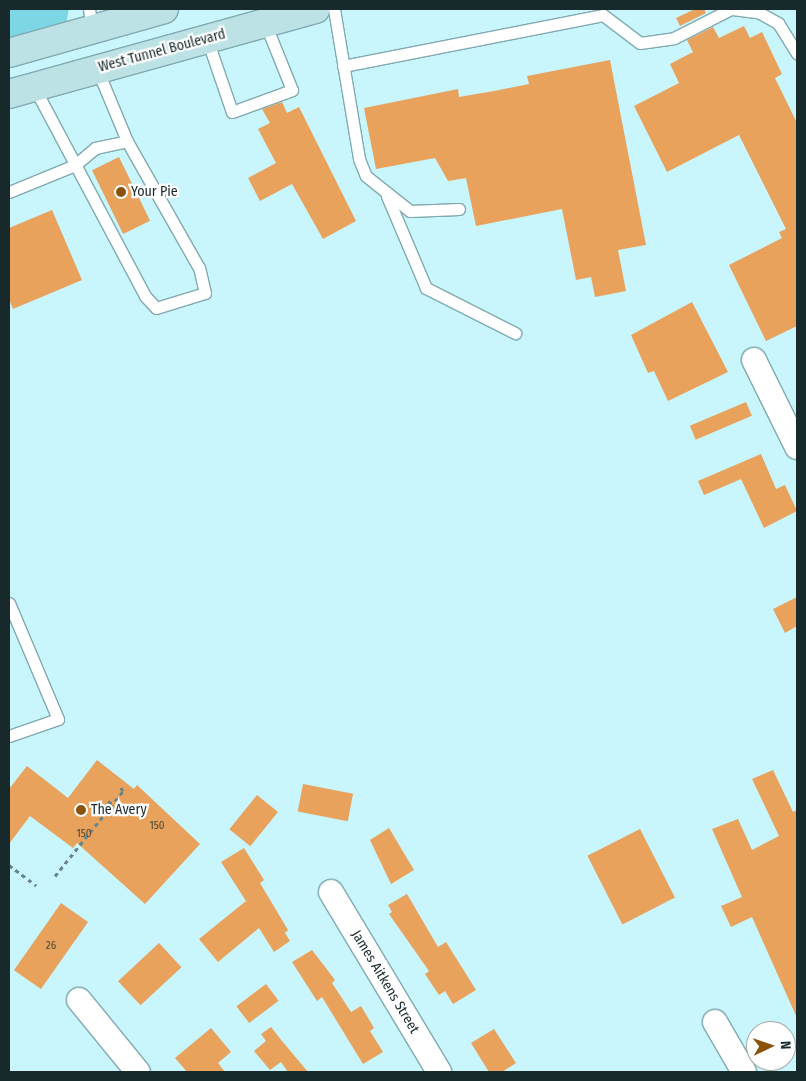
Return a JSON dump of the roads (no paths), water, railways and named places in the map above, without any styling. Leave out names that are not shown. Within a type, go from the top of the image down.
[{"type":"main road","points":[[9,52],[90,19],[164,9]]},
{"type":"main road","name":"West Tunnel Boulevard","points":[[21,90],[315,9]]},
{"type":"main road","points":[[21,90],[45,61],[90,19]]},
{"type":"street","points":[[754,360],[797,447]]},
{"type":"street","name":"James Aitkens Street","points":[[331,892],[439,1072]]},
{"type":"street","points":[[79,1000],[138,1072]]},
{"type":"street","points":[[715,1022],[744,1072]]},
{"type":"lane","points":[[334,9],[358,159],[366,176],[387,196],[410,211],[459,209]]},
{"type":"lane","points":[[343,66],[603,12],[640,43],[674,38],[732,9],[758,12],[778,23],[797,54]]},
{"type":"lane","points":[[207,38],[232,112],[292,90],[265,23]]},
{"type":"lane","points":[[21,90],[75,165],[145,296],[156,308],[205,293],[199,268],[127,141],[97,69]]},
{"type":"lane","points":[[9,192],[75,165],[95,148],[127,141]]},
{"type":"lane","points":[[387,196],[426,288],[515,333]]},
{"type":"lane","points":[[9,603],[58,719],[9,736]]},
{"type":"place","name":"Your Pie","points":[[121,192]]},
{"type":"place","name":"The Avery","points":[[81,810]]}]
